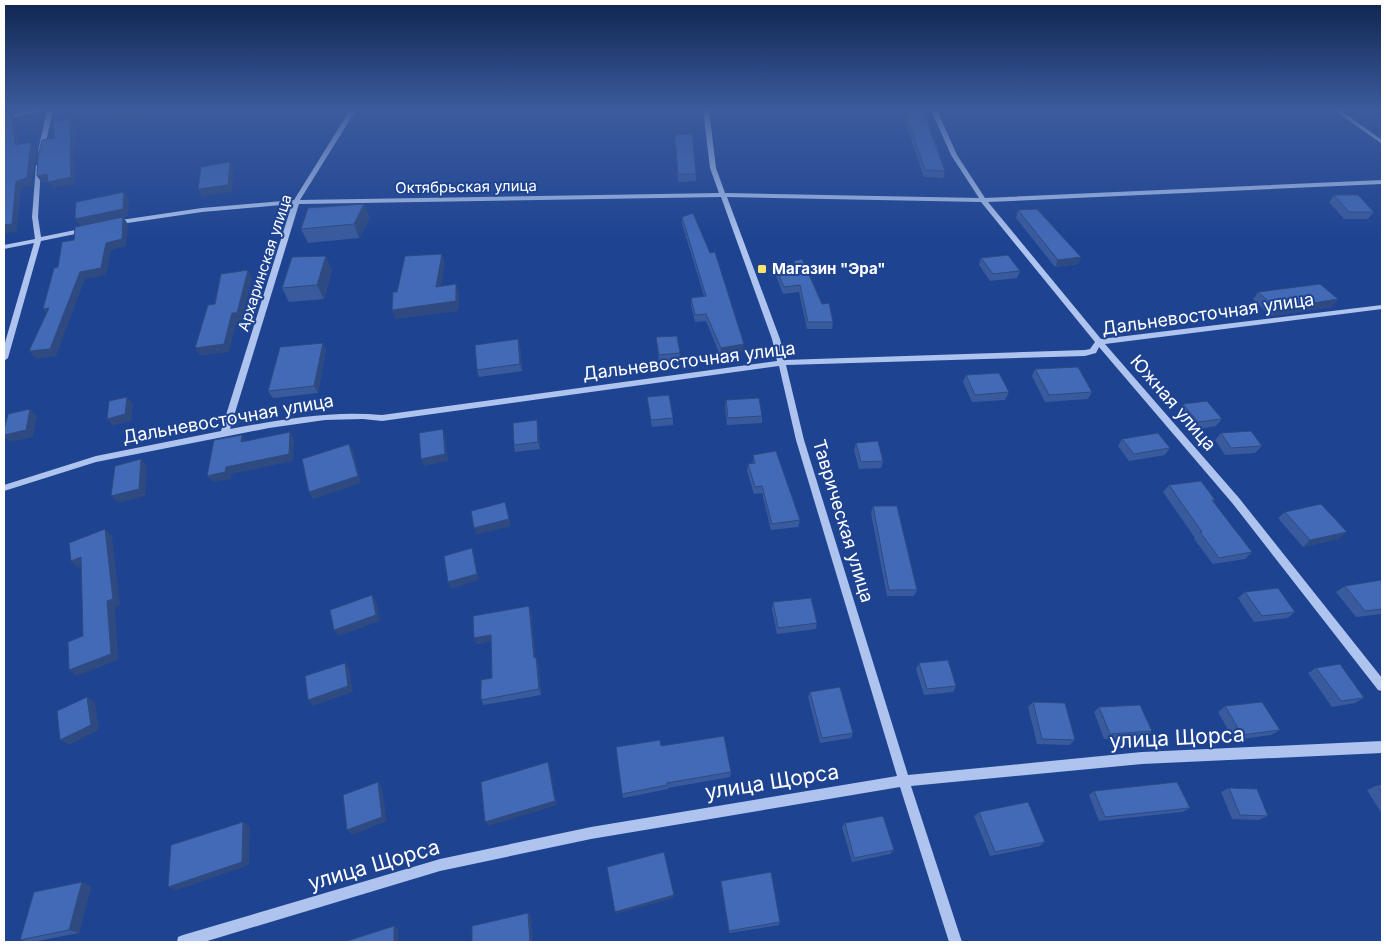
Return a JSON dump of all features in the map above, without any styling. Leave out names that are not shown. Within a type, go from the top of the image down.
[{"type":"street","points":[[4,358],[38,240],[36,217],[40,154]]},
{"type":"street","name":"Архаринская улица","points":[[224,434],[296,202],[326,154]]},
{"type":"street","name":"Таврическая улица","points":[[711,154],[713,168],[776,339],[800,440],[904,781],[956,942]]},
{"type":"street","name":"Южная улица","points":[[954,154],[983,200],[1099,342],[1236,501],[1382,686]]},
{"type":"street","name":"Октябрьская улица","points":[[104,226],[168,214],[296,202],[723,195],[983,200],[1382,182]]},
{"type":"street","points":[[4,247],[95,228]]},
{"type":"street","name":"Дальневосточная улица","points":[[4,488],[40,475],[100,458],[330,416],[364,415],[382,418],[781,363],[1078,354],[1093,351],[1099,342],[1382,307]]},
{"type":"street","name":"улица Щорса","points":[[183,942],[440,865],[591,833],[904,781],[1142,758],[1382,747]]},
{"type":"building","points":[[4,154],[30,154],[27,178],[16,181],[12,224],[4,225]]},
{"type":"building","points":[[38,154],[71,154],[71,177],[48,182],[47,174],[37,176]]},
{"type":"building","points":[[676,154],[694,154],[696,174],[678,174]]},
{"type":"building","points":[[919,154],[939,154],[945,171],[925,170]]},
{"type":"building","points":[[230,162],[228,185],[198,189],[201,167]]},
{"type":"building","points":[[124,192],[123,209],[75,219],[76,202]]},
{"type":"building","points":[[1334,195],[1358,195],[1374,212],[1349,212]]},
{"type":"building","points":[[364,204],[354,224],[301,229],[308,208]]},
{"type":"building","points":[[1037,209],[1081,257],[1058,260],[1018,210]]},
{"type":"building","points":[[693,213],[710,253],[715,252],[744,344],[721,348],[706,314],[695,315],[691,298],[706,296],[682,217]]},
{"type":"building","points":[[123,217],[122,239],[106,243],[101,268],[80,272],[50,349],[29,351],[49,308],[43,309],[54,268],[58,267],[62,242],[74,240],[75,227]]},
{"type":"building","points":[[442,254],[436,287],[456,284],[456,301],[392,310],[393,292],[397,292],[405,256]]},
{"type":"building","points":[[1008,255],[1020,271],[993,274],[981,258]]},
{"type":"building","points":[[326,256],[317,285],[282,288],[292,257]]},
{"type":"building","points":[[802,259],[822,304],[829,303],[833,322],[808,322],[800,285],[784,287],[775,266],[795,264],[794,261]]},
{"type":"building","points":[[248,270],[237,313],[232,313],[224,344],[195,348],[208,305],[215,304],[221,274]]},
{"type":"building","points":[[1320,284],[1338,299],[1277,309],[1258,292]]},
{"type":"building","points":[[677,336],[680,353],[659,355],[656,337]]},
{"type":"building","points":[[518,339],[520,364],[477,370],[475,345]]},
{"type":"building","points":[[323,343],[314,386],[268,391],[280,347]]},
{"type":"building","points":[[1078,367],[1092,392],[1049,395],[1035,369]]},
{"type":"building","points":[[999,373],[1009,392],[975,395],[966,375]]},
{"type":"building","points":[[669,395],[673,418],[651,420],[647,397]]},
{"type":"building","points":[[127,397],[125,414],[107,419],[109,401]]},
{"type":"building","points":[[759,398],[762,416],[728,418],[726,400]]},
{"type":"building","points":[[1207,401],[1222,419],[1198,422],[1183,404]]},
{"type":"building","points":[[30,409],[26,430],[4,435],[8,414]]},
{"type":"building","points":[[537,420],[538,442],[514,445],[513,423]]},
{"type":"building","points":[[443,429],[445,454],[421,459],[419,433]]},
{"type":"building","points":[[1251,431],[1262,446],[1231,448],[1221,433]]},
{"type":"building","points":[[290,432],[289,454],[226,467],[225,472],[207,476],[214,440],[242,435],[241,442]]},
{"type":"building","points":[[1158,433],[1170,448],[1134,454],[1122,439]]},
{"type":"building","points":[[878,441],[883,461],[861,462],[856,443]]},
{"type":"building","points":[[349,444],[358,476],[309,492],[302,459]]},
{"type":"building","points":[[776,451],[800,520],[772,524],[762,486],[755,487],[748,464],[755,463],[753,455]]},
{"type":"building","points":[[141,459],[139,489],[111,496],[115,466]]},
{"type":"building","points":[[1201,481],[1215,500],[1212,500],[1252,552],[1219,558],[1169,485]]},
{"type":"building","points":[[505,502],[509,519],[474,528],[471,511]]},
{"type":"building","points":[[1321,504],[1347,532],[1310,540],[1285,512]]},
{"type":"building","points":[[873,506],[897,506],[917,590],[889,590]]},
{"type":"building","points":[[105,529],[113,599],[107,601],[111,654],[69,670],[68,642],[83,636],[81,557],[71,561],[69,543]]},
{"type":"building","points":[[472,548],[477,574],[448,582],[444,556]]},
{"type":"building","points":[[1382,580],[1382,609],[1365,611],[1345,586]]},
{"type":"building","points":[[1278,588],[1295,612],[1262,616],[1245,592]]},
{"type":"building","points":[[372,595],[376,615],[334,630],[330,610]]},
{"type":"building","points":[[811,598],[817,623],[778,628],[773,602]]},
{"type":"building","points":[[529,606],[539,689],[481,700],[481,680],[492,678],[491,635],[474,638],[473,616]]},
{"type":"building","points":[[948,660],[956,686],[927,689],[919,663]]},
{"type":"building","points":[[345,663],[348,686],[308,700],[305,676]]},
{"type":"building","points":[[1340,664],[1364,698],[1341,701],[1316,668]]},
{"type":"building","points":[[840,687],[853,733],[822,738],[810,692]]},
{"type":"building","points":[[87,697],[91,725],[60,740],[57,711]]},
{"type":"building","points":[[1033,702],[1065,703],[1075,740],[1042,739]]},
{"type":"building","points":[[1262,702],[1280,730],[1242,735],[1225,706]]},
{"type":"building","points":[[1140,705],[1152,731],[1110,734],[1099,707]]},
{"type":"building","points":[[724,736],[731,772],[667,783],[667,785],[622,794],[616,747],[660,740],[661,746]]},
{"type":"building","points":[[548,762],[555,801],[485,822],[481,782]]},
{"type":"building","points":[[378,782],[382,817],[347,830],[343,795]]},
{"type":"building","points":[[1177,782],[1190,808],[1105,817],[1094,791]]},
{"type":"building","points":[[1378,785],[1382,785],[1382,793]]},
{"type":"building","points":[[1229,788],[1257,789],[1268,816],[1240,815]]},
{"type":"building","points":[[1028,802],[1045,842],[995,852],[979,812]]},
{"type":"building","points":[[883,816],[894,850],[854,858],[845,823]]},
{"type":"building","points":[[243,822],[242,862],[168,887],[171,845]]},
{"type":"building","points":[[664,852],[674,895],[615,912],[607,867]]},
{"type":"building","points":[[771,872],[780,922],[729,931],[721,881]]},
{"type":"building","points":[[82,882],[69,930],[20,940],[34,892]]},
{"type":"building","points":[[528,913],[530,942],[472,942],[472,926]]},
{"type":"building","points":[[394,926],[394,942],[344,942]]},
{"type":"place","name":"Магазин \"Эра\"","points":[[762,269]]}]
